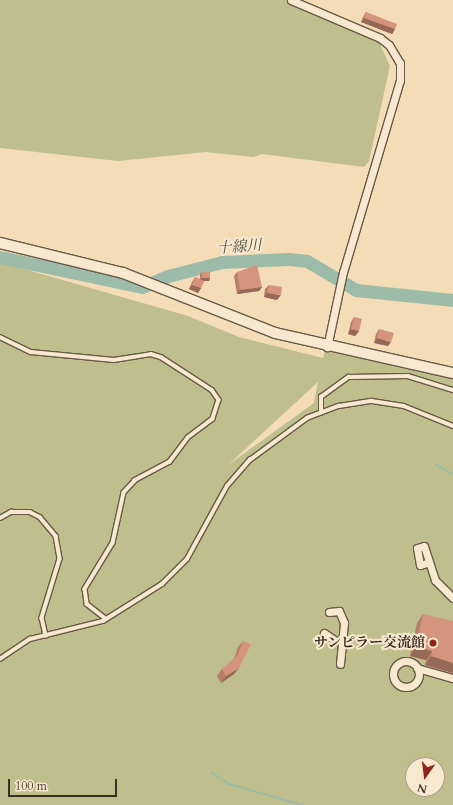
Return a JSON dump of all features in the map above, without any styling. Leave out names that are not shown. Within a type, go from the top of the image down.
[{"type":"street","points":[[291,0],[380,38],[389,45],[400,63],[400,80],[342,272],[327,347]]},
{"type":"street","points":[[0,243],[148,282],[275,333],[327,347],[453,373]]},
{"type":"street","points":[[427,563],[434,580],[453,598]]},
{"type":"street","points":[[329,612],[339,611],[344,623],[340,664]]},
{"type":"street","points":[[324,633],[336,641]]},
{"type":"street","points":[[417,668],[453,678]]},
{"type":"lane","points":[[0,337],[31,352],[114,360],[151,354],[161,357],[212,390],[219,400],[213,419],[188,438],[170,462],[135,481],[124,493],[113,543],[85,589],[87,604],[106,619]]},
{"type":"lane","points":[[321,413],[321,398],[349,377],[408,376],[453,390]]},
{"type":"lane","points":[[0,659],[16,646],[106,619],[162,584],[187,559],[228,486],[250,460],[277,437],[321,413],[339,406],[372,401],[404,406],[453,426]]},
{"type":"lane","points":[[0,518],[11,512],[30,512],[49,525],[56,536],[60,559],[42,618],[46,636]]},
{"type":"green space","points":[[0,0],[290,0],[378,40],[390,66],[369,161],[364,167],[262,154],[253,157],[206,152],[118,161],[0,148]]},
{"type":"green space","points":[[0,262],[188,316],[239,337],[323,358],[325,350],[453,378],[453,805],[0,805]],"holes":[[[318,382],[314,403],[228,465]]]},
{"type":"building","points":[[366,12],[397,24],[395,29],[364,18]]},
{"type":"building","points":[[257,265],[262,287],[240,290],[237,272]]},
{"type":"building","points":[[202,272],[210,272],[210,278],[202,278]]},
{"type":"building","points":[[195,277],[204,281],[201,288],[192,285]]},
{"type":"building","points":[[269,285],[282,287],[281,295],[267,293]]},
{"type":"building","points":[[354,317],[362,319],[359,331],[351,329]]},
{"type":"building","points":[[379,329],[394,333],[391,342],[377,338]]},
{"type":"building","name":"サンピラー交流館","points":[[423,614],[453,621],[453,663],[431,656],[432,651],[416,647]]},
{"type":"building","points":[[243,641],[251,644],[239,668],[226,676],[222,669],[237,656]]},
{"type":"waterway","name":"十線川","points":[[0,257],[142,287],[168,276],[222,262],[289,259],[307,261],[356,290],[453,300]]},
{"type":"waterway","points":[[436,465],[453,474]]},
{"type":"waterway","points":[[211,772],[229,784],[302,805]]},
{"type":"place","name":"サンピラー交流館","points":[[433,643]]}]
